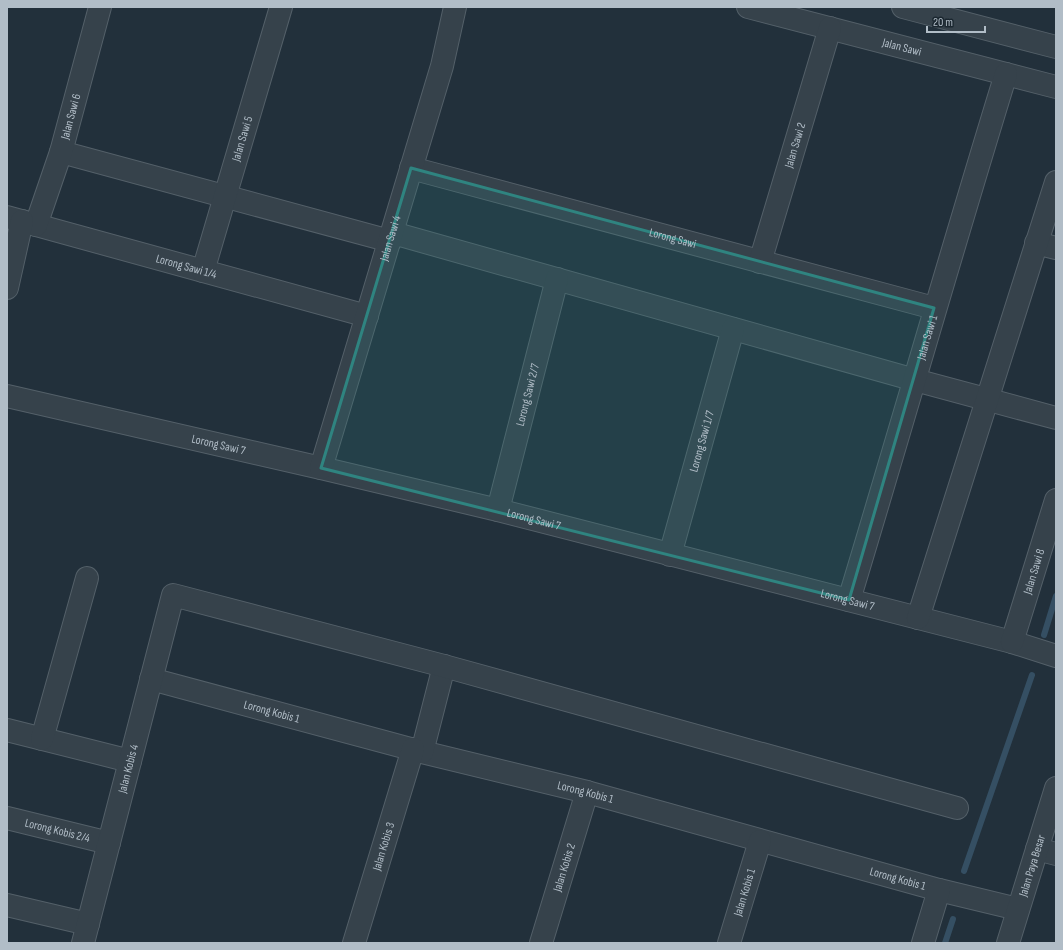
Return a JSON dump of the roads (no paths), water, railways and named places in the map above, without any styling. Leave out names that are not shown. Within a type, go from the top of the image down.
[{"type":"street","name":"Jalan Sawi 6","points":[[7,288],[22,221],[61,152],[100,7]]},
{"type":"street","name":"Jalan Sawi 5","points":[[203,271],[281,7]]},
{"type":"street","name":"Jalan Sawi 4","points":[[321,468],[392,237],[442,66],[455,7]]},
{"type":"street","name":"Jalan Sawi","points":[[748,7],[1056,87]]},
{"type":"street","points":[[903,7],[1056,47]]},
{"type":"street","name":"Jalan Sawi 2","points":[[760,262],[830,28]]},
{"type":"street","name":"Jalan Sawi 1","points":[[849,600],[915,380],[934,308],[1006,74]]},
{"type":"street","points":[[61,152],[226,196],[557,279],[915,380],[1056,418]]},
{"type":"street","name":"Lorong Sawi","points":[[411,168],[934,308]]},
{"type":"street","points":[[918,618],[987,400],[1046,246],[1056,182]]},
{"type":"street","name":"Lorong Sawi 1/4","points":[[22,221],[367,316]]},
{"type":"street","name":"Lorong Sawi 2/7","points":[[498,510],[557,279]]},
{"type":"street","name":"Lorong Sawi 1/7","points":[[670,554],[733,329]]},
{"type":"street","name":"Lorong Sawi 7","points":[[7,396],[498,510],[1012,642],[1056,656]]},
{"type":"street","name":"Jalan Sawi 8","points":[[1012,642],[1056,500]]},
{"type":"street","points":[[42,739],[87,578]]},
{"type":"street","name":"Jalan Kobis 4","points":[[85,933],[173,595],[444,666]]},
{"type":"street","points":[[444,666],[957,808]]},
{"type":"street","name":"Jalan Kobis 3","points":[[354,943],[444,666]]},
{"type":"street","name":"Lorong Kobis 1","points":[[151,679],[417,750],[587,792],[939,890],[1018,909]]},
{"type":"street","points":[[7,730],[130,761]]},
{"type":"street","name":"Jalan Paya Besar","points":[[1008,943],[1018,909],[1047,852],[1056,788]]},
{"type":"street","name":"Jalan Kobis 2","points":[[541,943],[587,792]]},
{"type":"street","name":"Lorong Kobis 2/4","points":[[7,818],[109,843]]},
{"type":"street","name":"Jalan Kobis 1","points":[[729,943],[760,841]]},
{"type":"street","points":[[923,943],[939,890]]},
{"type":"street","points":[[7,905],[85,933]]},
{"type":"waterway","points":[[1044,635],[1056,596]]},
{"type":"waterway","points":[[964,871],[1032,675]]},
{"type":"waterway","points":[[945,943],[953,919]]}]
